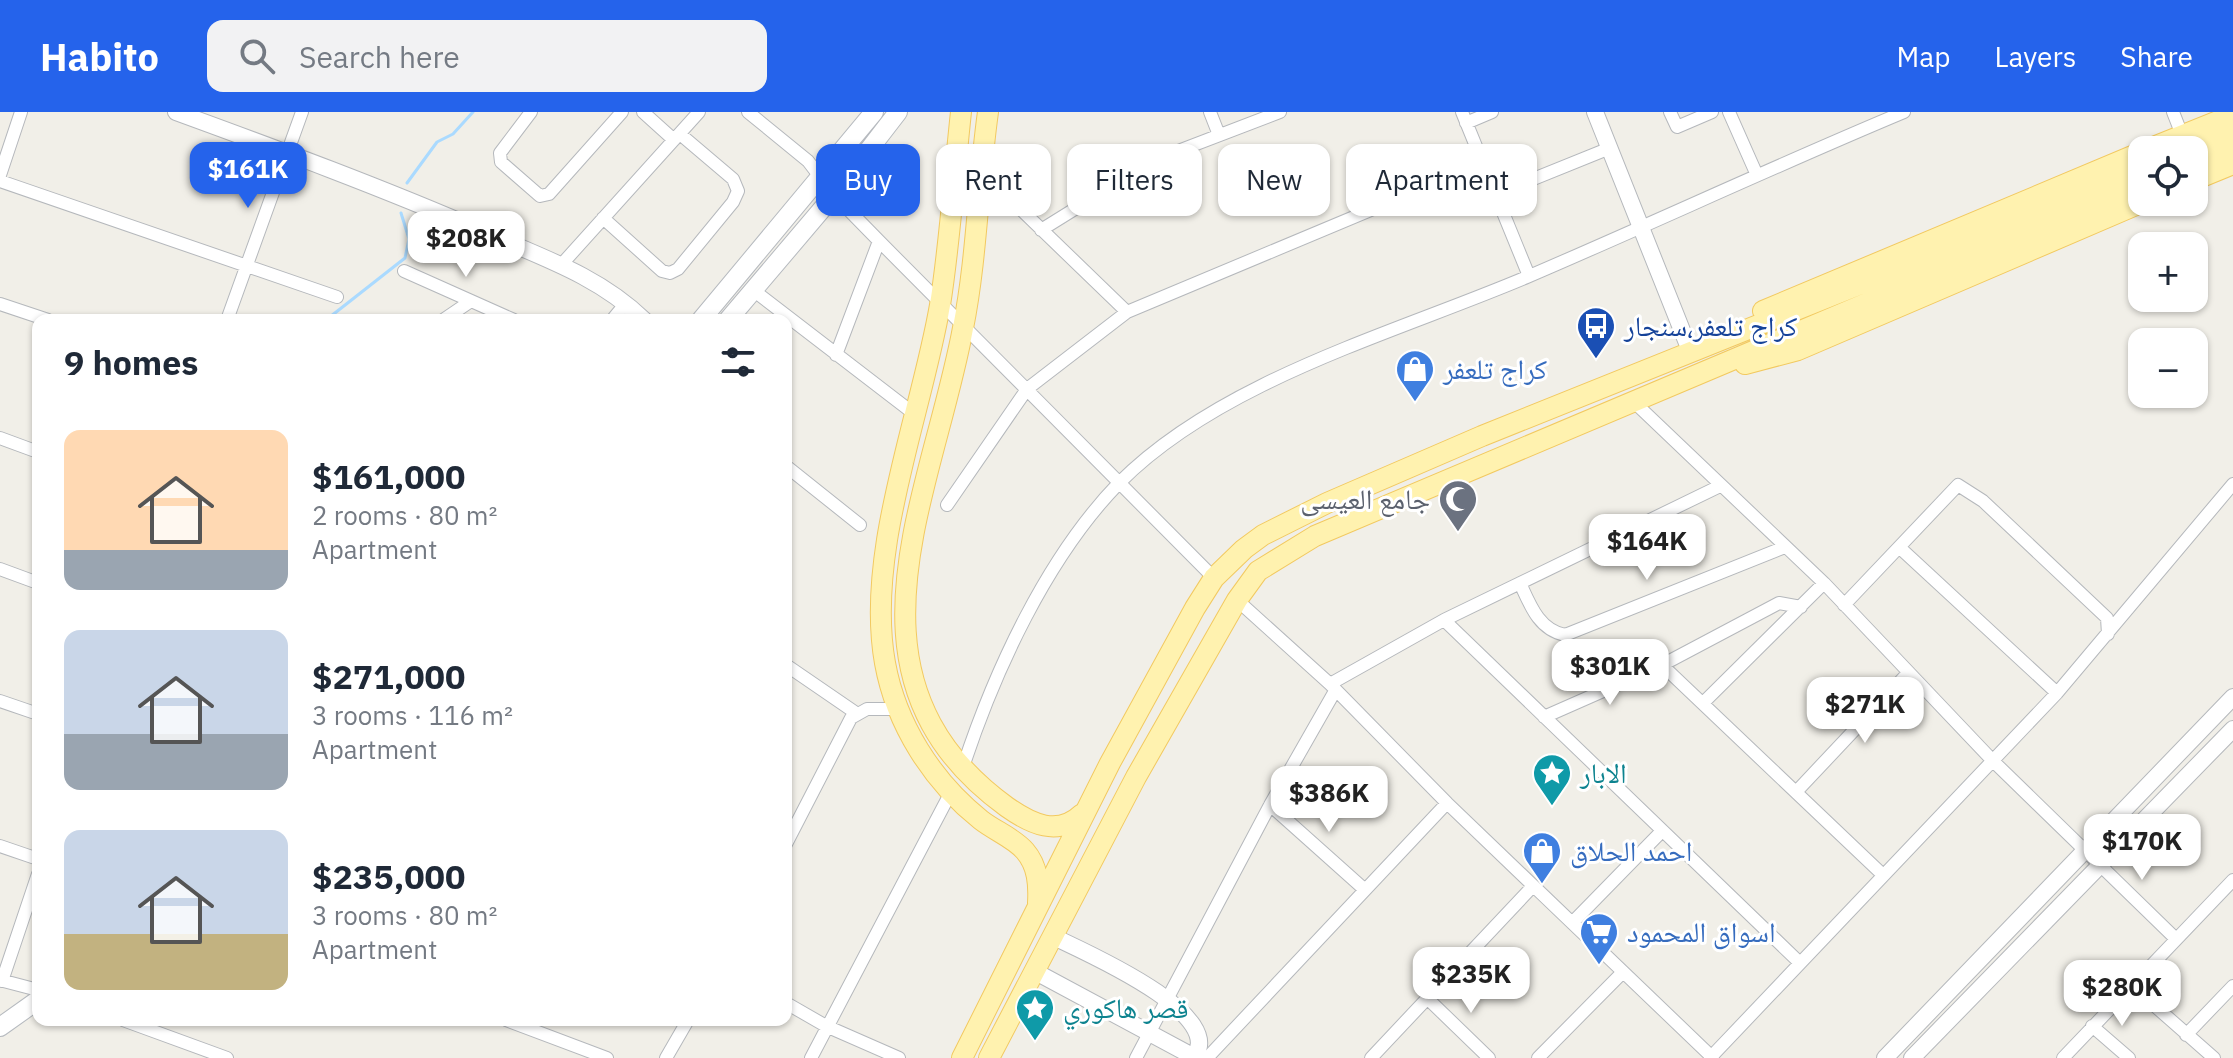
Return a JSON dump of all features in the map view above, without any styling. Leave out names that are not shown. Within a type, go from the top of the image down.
[{"type":"main road","points":[[848,144],[874,112]]},
{"type":"main road","points":[[873,144],[898,112]]},
{"type":"main road","points":[[961,112],[940,304],[882,573],[879,616],[885,666],[899,709],[924,758],[951,792],[982,821],[1027,853],[1039,886],[1038,904]]},
{"type":"main road","points":[[984,144],[988,112]]},
{"type":"main road","points":[[2198,136],[2233,115]]},
{"type":"main road","points":[[2208,138],[2233,133]]},
{"type":"main road","points":[[2208,159],[2233,148]]},
{"type":"main road","points":[[989,1058],[1136,777],[1237,600],[1258,571],[1284,553],[1491,460],[1634,402],[1706,356],[1764,310],[2128,158]]},
{"type":"main road","points":[[2208,174],[2233,164]]},
{"type":"main road","points":[[1788,325],[2128,177]]},
{"type":"main road","points":[[706,314],[816,184]]},
{"type":"main road","points":[[962,1058],[1110,763],[1214,578],[1263,535],[1327,503],[1482,436],[1706,356],[2128,192]]},
{"type":"main road","points":[[1706,356],[1742,365],[1798,350],[2128,208]]},
{"type":"main road","points":[[733,314],[816,216]]},
{"type":"main road","points":[[975,216],[963,328],[909,551],[903,612],[909,658],[934,726],[963,767],[997,800],[1031,823],[1058,827],[1072,824],[1085,811]]},
{"type":"main road","points":[[1482,436],[1491,460]]},
{"type":"main road","points":[[885,666],[909,658]]},
{"type":"main road","points":[[1110,763],[1136,777]]},
{"type":"main road","points":[[0,1027],[32,1004]]},
{"type":"street","points":[[0,175],[21,112]]},
{"type":"street","points":[[176,112],[288,153],[562,264],[601,284],[638,314]]},
{"type":"street","points":[[229,314],[302,112]]},
{"type":"street","points":[[531,112],[500,153],[501,162],[540,196],[549,194],[622,112]]},
{"type":"street","points":[[603,218],[662,271],[678,269],[733,202],[738,191],[733,179],[643,112]]},
{"type":"street","points":[[562,264],[699,112]]},
{"type":"street","points":[[748,112],[798,151],[816,172]]},
{"type":"street","points":[[1210,112],[1219,135]]},
{"type":"street","points":[[1041,230],[1152,161],[1280,112]]},
{"type":"street","points":[[1475,144],[1464,117],[1492,112]]},
{"type":"street","points":[[1595,112],[1640,224],[1706,356]]},
{"type":"street","points":[[1670,112],[1677,127],[1712,112]]},
{"type":"street","points":[[1729,112],[1756,173]]},
{"type":"street","points":[[963,767],[985,705],[1027,617],[1073,543],[1120,483],[1182,431],[1244,393],[1529,276],[1756,173],[1904,112]]},
{"type":"street","points":[[2173,112],[2184,136]]},
{"type":"street","points":[[1537,177],[1610,148]]},
{"type":"street","points":[[0,181],[337,297]]},
{"type":"street","points":[[855,216],[1214,578]]},
{"type":"street","points":[[1027,216],[1127,312]]},
{"type":"street","points":[[947,505],[1027,389],[1127,312],[1356,216]]},
{"type":"street","points":[[1505,216],[1529,276]]},
{"type":"street","points":[[836,355],[879,241]]},
{"type":"street","points":[[404,271],[500,314]]},
{"type":"street","points":[[753,290],[784,314]]},
{"type":"street","points":[[452,314],[471,301]]},
{"type":"street","points":[[617,314],[626,303]]},
{"type":"street","points":[[0,304],[32,315]]},
{"type":"street","points":[[792,321],[917,416]]},
{"type":"street","points":[[1634,402],[1824,583],[1993,761],[2175,938]]},
{"type":"street","points":[[0,438],[32,450]]},
{"type":"street","points":[[792,471],[860,525]]},
{"type":"street","points":[[1237,600],[1332,688],[1711,1057],[2057,693],[2233,484]]},
{"type":"street","points":[[1844,605],[1958,485],[1983,501],[2107,618],[2108,634]]},
{"type":"street","points":[[1136,1058],[1332,688],[1444,620],[1720,486]]},
{"type":"street","points":[[1520,583],[1542,624],[1553,633],[1565,635],[1785,547]]},
{"type":"street","points":[[1899,547],[2057,693]]},
{"type":"street","points":[[0,569],[32,581]]},
{"type":"street","points":[[1703,703],[1824,583]]},
{"type":"street","points":[[1544,717],[1662,665],[1779,603],[1801,607]]},
{"type":"street","points":[[1444,620],[1800,963]]},
{"type":"street","points":[[1662,665],[1883,875]]},
{"type":"street","points":[[792,669],[856,713]]},
{"type":"street","points":[[1796,792],[1908,673]]},
{"type":"street","points":[[1885,1058],[2233,697]]},
{"type":"street","points":[[0,701],[32,712]]},
{"type":"street","points":[[792,832],[846,724],[856,713],[867,709],[899,709]]},
{"type":"street","points":[[1912,1058],[2233,729]]},
{"type":"street","points":[[811,1058],[951,792]]},
{"type":"street","points":[[1199,1058],[1447,803]]},
{"type":"street","points":[[1270,805],[1364,889]]},
{"type":"street","points":[[1572,923],[1662,831]]},
{"type":"street","points":[[0,846],[32,857]]},
{"type":"street","points":[[2063,1058],[2233,880]]},
{"type":"street","points":[[1371,1058],[1533,886]]},
{"type":"street","points":[[32,891],[1,980],[32,988]]},
{"type":"street","points":[[1052,936],[1168,999],[1199,1037],[1199,1058]]},
{"type":"street","points":[[1034,971],[1199,1058]]},
{"type":"street","points":[[1538,1058],[1623,972]]},
{"type":"street","points":[[2131,985],[2214,1058]]},
{"type":"street","points":[[2186,1035],[2233,986]]},
{"type":"street","points":[[1427,998],[1489,1058]]},
{"type":"street","points":[[792,1006],[826,1026],[899,1058]]},
{"type":"street","points":[[139,1026],[227,1058]]},
{"type":"street","points":[[522,1026],[607,1058]]},
{"type":"street","points":[[666,1058],[685,1026]]},
{"type":"street","points":[[2092,1026],[2129,1058]]},
{"type":"waterway","points":[[407,183],[437,142],[453,134],[473,112]]},
{"type":"waterway","points":[[334,314],[405,258],[409,239],[401,213]]},
{"type":"place","name":"كراج تلعفر،سنجار","points":[[1596,360]]},
{"type":"place","name":"كراج تلعفر","points":[[1415,403]]},
{"type":"place","name":"جامع العيسى","points":[[1458,533]]},
{"type":"place","name":"الابار","points":[[1552,807]]},
{"type":"place","name":"احمد الحلاق","points":[[1542,885]]},
{"type":"place","name":"اسواق المحمود","points":[[1599,966]]},
{"type":"place","name":"قصر هاكوري","points":[[1035,1042]]}]
